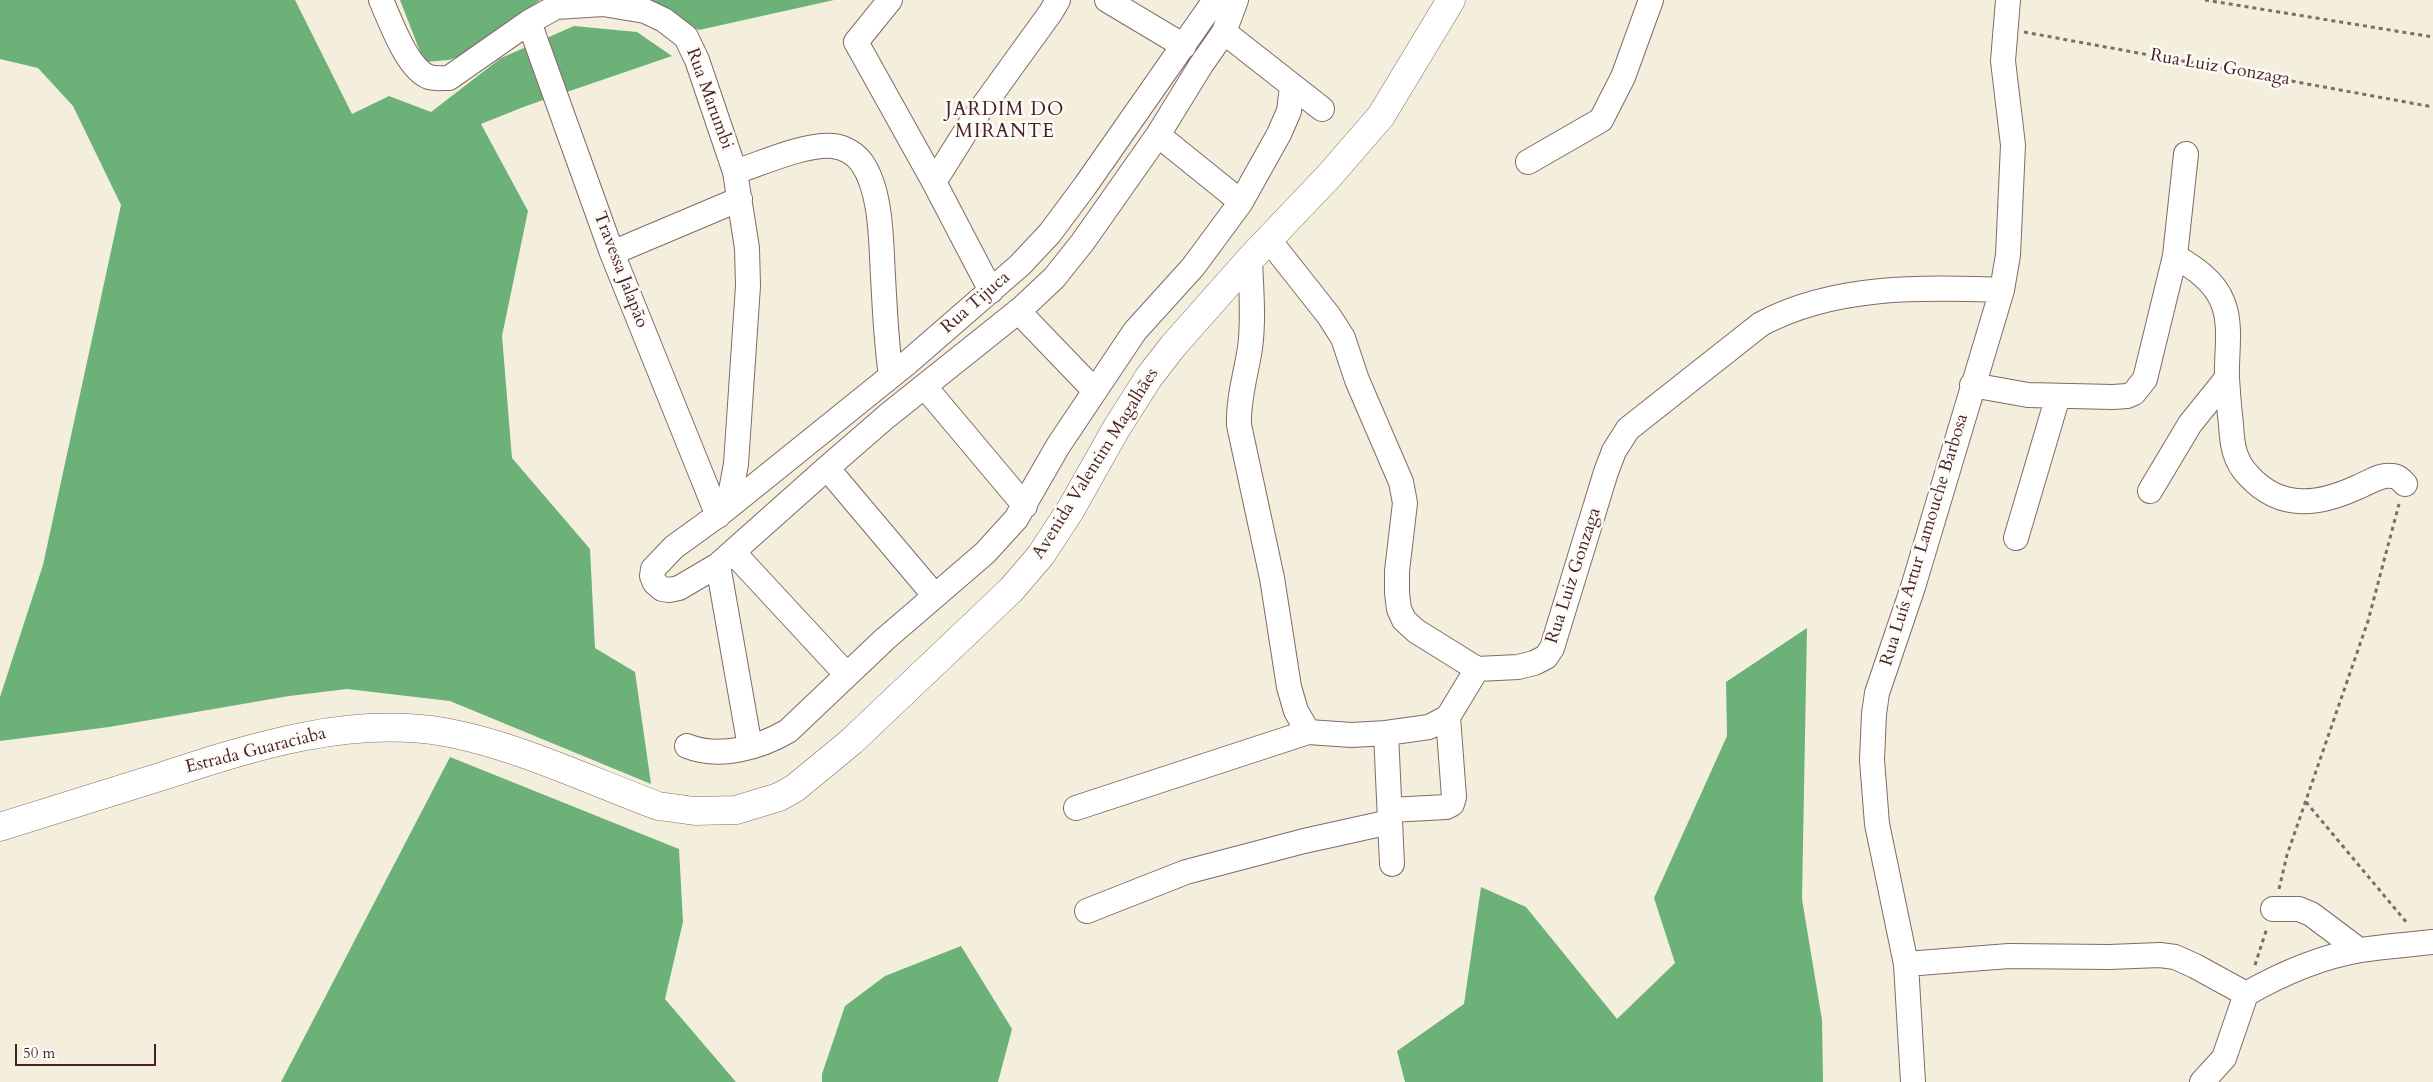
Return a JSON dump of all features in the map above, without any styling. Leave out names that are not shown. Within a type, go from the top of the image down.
[{"type":"main road","name":"Avenida Valentim Magalhães","points":[[658,806],[676,810],[713,812],[736,810],[761,804],[795,788],[852,741],[1011,590],[1041,555],[1072,509],[1116,429],[1149,377],[1173,346],[1250,259],[1329,176],[1381,116],[1451,0]]},
{"type":"main road","name":"Estrada Guaraciaba","points":[[0,827],[220,757],[315,733],[389,727],[444,732],[491,744],[658,806]]},
{"type":"street","name":"Rua Marumbi","points":[[381,0],[400,43],[419,70],[427,76],[437,78],[449,78],[529,22],[556,8],[602,4],[645,11],[664,20],[686,37],[697,60],[735,172],[747,248],[748,286],[736,464],[723,511]]},
{"type":"street","points":[[890,0],[856,42],[934,182],[991,291]]},
{"type":"street","points":[[934,182],[973,120],[1058,0]]},
{"type":"street","points":[[1107,0],[1184,46]]},
{"type":"street","name":"Rua Tijuca","points":[[725,558],[680,588],[662,589],[655,583],[652,576],[653,569],[674,547],[723,511],[891,375],[991,291],[1050,233],[1134,119],[1215,0]]},
{"type":"street","points":[[725,558],[827,468],[1018,311],[1054,278],[1082,243],[1158,135],[1201,65],[1224,32],[1236,0]]},
{"type":"street","points":[[1528,162],[1601,120],[1623,77],[1651,0]]},
{"type":"street","name":"Rua Luís Artur Lamouche Barbosa","points":[[1913,1082],[1906,964],[1877,824],[1872,760],[1874,714],[1877,693],[1912,587],[2002,290],[2008,255],[2013,145],[2003,61],[2008,0]]},
{"type":"street","name":"Travessa Jalapão","points":[[529,22],[612,253],[723,511]]},
{"type":"street","points":[[1224,32],[1322,109]]},
{"type":"street","points":[[687,746],[713,753],[750,747],[771,741],[788,731],[847,674],[1002,536],[1025,506],[1058,446],[1135,331],[1193,267],[1241,202],[1279,134],[1289,111],[1292,87]]},
{"type":"street","points":[[1158,135],[1241,202]]},
{"type":"street","points":[[735,172],[812,147],[834,146],[850,151],[861,162],[868,176],[878,211],[887,346],[891,375]]},
{"type":"street","points":[[1972,385],[2028,395],[2058,396],[2127,396],[2141,386],[2154,347],[2175,256],[2186,154]]},
{"type":"street","points":[[612,253],[740,199]]},
{"type":"street","points":[[1076,808],[1308,732],[1352,735],[1386,733],[1429,727],[1448,717],[1477,669],[1416,631],[1404,620],[1399,609],[1397,593],[1397,571],[1405,504],[1401,482],[1357,380],[1343,338],[1329,316],[1269,240]]},
{"type":"street","points":[[2175,256],[2194,268],[2210,282],[2223,302],[2227,320],[2227,378],[2233,450],[2249,477],[2272,495],[2288,502],[2332,498],[2385,476],[2398,477],[2404,484]]},
{"type":"street","points":[[1250,259],[1250,347],[1239,410],[1239,425],[1272,578],[1289,687],[1296,711],[1308,732]]},
{"type":"street","name":"Rua Luiz Gonzaga","points":[[1477,669],[1518,667],[1546,657],[1552,648],[1606,472],[1614,451],[1628,429],[1761,324],[1781,313],[1809,304],[1840,298],[1933,288],[2002,290]]},
{"type":"street","points":[[1018,311],[1095,391]]},
{"type":"street","points":[[2150,491],[2190,424],[2227,378]]},
{"type":"street","points":[[925,386],[1025,506]]},
{"type":"street","points":[[2016,538],[2058,396]]},
{"type":"street","points":[[827,468],[935,596]]},
{"type":"street","points":[[725,558],[847,674]]},
{"type":"street","points":[[725,558],[750,747]]},
{"type":"street","points":[[1087,911],[1186,872],[1390,816],[1446,808],[1452,804],[1454,797],[1448,717]]},
{"type":"street","points":[[1386,733],[1392,864]]},
{"type":"street","points":[[2274,909],[2299,909],[2310,914],[2359,950]]},
{"type":"street","points":[[2202,1082],[2224,1058],[2246,994],[2273,978],[2301,967],[2359,950],[2428,942]]},
{"type":"street","points":[[1906,964],[2009,956],[2109,957],[2160,955],[2175,958],[2195,966],[2246,994]]},
{"type":"path","points":[[2205,0],[2433,37]]},
{"type":"path","name":"Rua Luiz Gonzaga","points":[[2006,29],[2433,107]]},
{"type":"path","points":[[2246,994],[2274,909],[2287,855],[2368,621],[2404,484]]},
{"type":"path","points":[[2306,802],[2428,942]]},
{"type":"green space","points":[[0,0],[295,0],[352,114],[389,96],[431,112],[501,58],[574,26],[637,32],[672,56],[526,106],[481,124],[528,211],[502,336],[512,458],[590,549],[595,648],[635,672],[651,784],[450,701],[347,689],[289,696],[109,727],[0,741],[0,697],[43,565],[121,205],[73,106],[38,68],[0,59]]},
{"type":"green space","points":[[400,0],[540,0],[476,50],[449,60],[424,62]]},
{"type":"green space","points":[[629,0],[834,0],[699,30]]},
{"type":"green space","points":[[1807,628],[1802,899],[1822,1020],[1823,1082],[1405,1082],[1397,1051],[1464,1004],[1481,887],[1526,907],[1617,1019],[1675,963],[1654,898],[1727,736],[1726,682]]},
{"type":"green space","points":[[450,757],[679,849],[683,922],[665,999],[736,1082],[281,1082]]},
{"type":"green space","points":[[961,946],[1012,1029],[998,1082],[822,1082],[822,1074],[845,1006],[885,976]]},
{"type":"district","name":"JARDIM DO MIRANTE","points":[[1005,122]]}]
